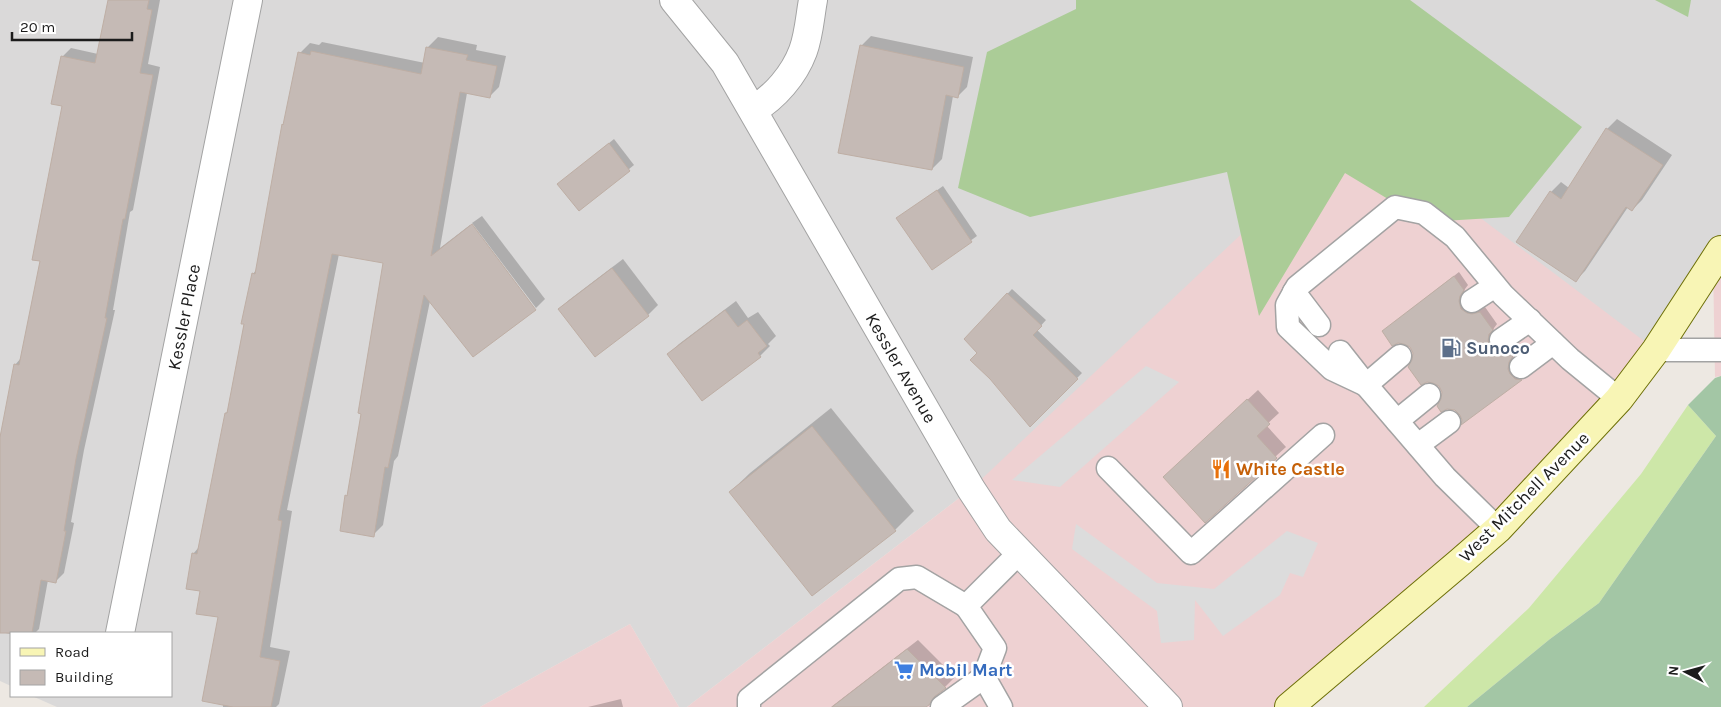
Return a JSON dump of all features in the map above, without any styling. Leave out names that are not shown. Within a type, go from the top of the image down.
[{"type":"main road","name":"West Mitchell Avenue","points":[[1289,707],[1498,529],[1619,399],[1656,350],[1721,250]]},
{"type":"street","name":"Kessler Place","points":[[120,632],[248,0]]},
{"type":"street","name":"Kessler Avenue","points":[[674,0],[725,62],[971,490],[998,530],[1168,707]]},
{"type":"street","points":[[753,110],[764,104],[787,80],[803,50],[813,0]]},
{"type":"lane","points":[[1366,386],[1332,369],[1288,327],[1287,305],[1297,287],[1395,207],[1424,213],[1456,238],[1495,286],[1570,359],[1619,399]]},
{"type":"lane","points":[[1472,301],[1495,286]]},
{"type":"lane","points":[[1294,292],[1320,325]]},
{"type":"lane","points":[[1501,340],[1530,320]]},
{"type":"lane","points":[[1521,367],[1553,343]]},
{"type":"lane","points":[[1656,350],[1721,350]]},
{"type":"lane","points":[[1340,352],[1366,386],[1445,477],[1498,529]]},
{"type":"lane","points":[[1366,386],[1400,356]]},
{"type":"lane","points":[[1397,421],[1429,395]]},
{"type":"lane","points":[[1418,446],[1449,422]]},
{"type":"lane","points":[[1108,468],[1191,553],[1322,436]]},
{"type":"lane","points":[[966,606],[1020,552]]},
{"type":"lane","points":[[749,707],[749,699],[899,578],[917,577],[966,606],[995,648],[984,677],[942,707]]},
{"type":"lane","points":[[984,677],[1001,707]]},
{"type":"shaded area","points":[[0,0],[1721,0],[1721,250],[1656,350],[971,489],[687,707],[679,707],[630,624],[480,707],[57,707],[34,697],[172,697],[172,632],[10,632],[10,686],[0,681]]},
{"type":"shaded area","points":[[1357,125],[1656,350],[1459,563],[1289,707],[687,707],[971,489]]},
{"type":"shaded area","points":[[1721,250],[1721,376],[1715,377],[1713,262]]},
{"type":"shaded area","points":[[1146,366],[1179,382],[1060,487],[1012,480]]},
{"type":"shaded area","points":[[1076,524],[1157,583],[1214,589],[1287,531],[1318,543],[1303,577],[1290,573],[1280,595],[1223,636],[1195,600],[1194,640],[1161,643],[1157,611],[1072,549]]},
{"type":"shaded area","points":[[630,624],[679,707],[480,707]]},
{"type":"green space","points":[[1076,0],[1410,0],[1582,127],[1509,217],[1426,222],[1345,173],[1259,316],[1227,172],[1030,217],[958,188],[987,52],[1076,9]]},
{"type":"green space","points":[[1655,0],[1691,0],[1688,17]]},
{"type":"green space","points":[[1721,376],[1721,707],[1467,707],[1550,639],[1599,603],[1716,436],[1688,405],[1715,378]]},
{"type":"green space","points":[[1688,405],[1716,436],[1599,603],[1550,639],[1467,707],[1424,707],[1529,608],[1641,474]]},
{"type":"building","points":[[108,0],[149,0],[147,9],[152,10],[140,73],[153,75],[125,219],[123,219],[105,318],[107,318],[76,459],[64,531],[66,531],[56,583],[41,580],[32,632],[0,633],[0,437],[14,364],[19,365],[40,261],[32,260],[62,106],[51,104],[61,56],[95,63]]},
{"type":"building","points":[[860,45],[964,67],[958,98],[946,95],[932,170],[838,153]]},
{"type":"building","points":[[426,47],[468,55],[466,60],[497,66],[490,98],[460,92],[431,256],[472,224],[536,310],[473,357],[424,295],[388,468],[385,467],[374,537],[340,531],[361,414],[358,413],[383,263],[332,254],[278,520],[282,521],[260,657],[280,661],[271,707],[233,707],[202,701],[218,617],[196,614],[200,591],[186,589],[192,553],[197,554],[225,413],[227,413],[244,324],[241,324],[252,273],[255,274],[282,124],[298,52],[310,55],[311,51],[421,74]]},
{"type":"building","points":[[1606,128],[1663,165],[1632,211],[1626,207],[1576,282],[1516,242],[1550,191],[1561,199]]},
{"type":"building","points":[[609,143],[630,171],[579,211],[557,184]]},
{"type":"building","points":[[937,190],[972,242],[932,270],[896,218]]},
{"type":"building","points":[[612,268],[649,316],[595,357],[558,309]]},
{"type":"building","name":"Sunoco","points":[[1454,276],[1464,290],[1459,301],[1461,309],[1472,314],[1480,312],[1493,330],[1489,334],[1488,341],[1490,347],[1495,352],[1509,351],[1513,356],[1509,362],[1508,369],[1510,374],[1515,379],[1522,380],[1461,425],[1460,415],[1455,410],[1447,409],[1441,412],[1437,406],[1442,392],[1439,386],[1427,382],[1421,385],[1408,367],[1413,353],[1410,347],[1398,343],[1392,346],[1382,331]]},
{"type":"building","points":[[1007,293],[1042,326],[1033,335],[1078,379],[1030,427],[990,379],[970,360],[977,353],[964,339]]},
{"type":"building","points":[[725,310],[738,327],[747,320],[767,346],[758,353],[761,357],[702,401],[667,354]]},
{"type":"building","name":"White Castle","points":[[1247,399],[1270,424],[1257,436],[1277,458],[1205,523],[1163,477]]},
{"type":"building","points":[[812,426],[896,531],[812,596],[729,492]]},
{"type":"building","name":"Mobil Mart","points":[[907,649],[946,688],[934,697],[929,705],[926,707],[832,707]]},
{"type":"place","name":"Sunoco","points":[[1451,348]]},
{"type":"place","name":"White Castle","points":[[1221,469]]},
{"type":"place","name":"Mobil Mart","points":[[904,670]]}]
